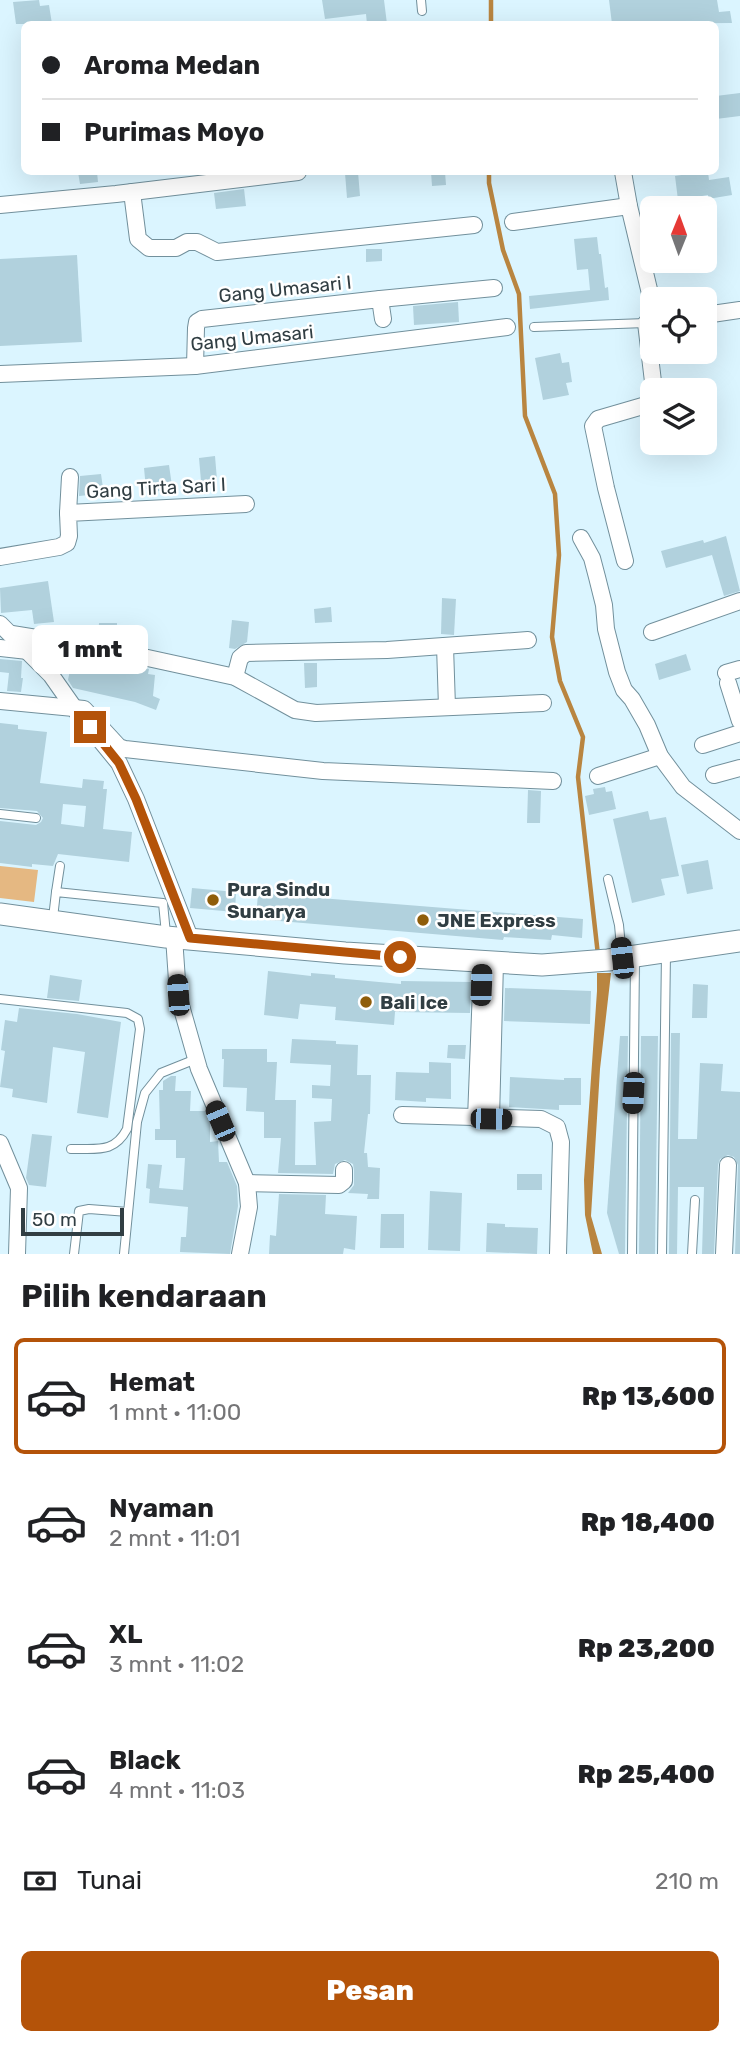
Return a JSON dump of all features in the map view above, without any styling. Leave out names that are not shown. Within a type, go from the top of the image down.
[{"type":"main road","points":[[0,914],[177,937],[345,953],[542,965],[614,959],[740,941]]},
{"type":"street","points":[[0,205],[273,175]]},
{"type":"street","points":[[624,175],[648,287]]},
{"type":"street","points":[[132,192],[138,239],[149,248],[176,248],[187,242],[197,242],[216,252],[474,225]]},
{"type":"street","points":[[513,222],[629,206]]},
{"type":"street","name":"Gang Umasari I","points":[[195,366],[195,328],[197,322],[202,319],[494,288]]},
{"type":"street","name":"Gang Umasari I","points":[[380,299],[383,320]]},
{"type":"street","points":[[717,313],[740,310]]},
{"type":"street","name":"Gang Umasari","points":[[0,374],[195,366],[507,327]]},
{"type":"street","points":[[625,561],[593,426],[598,419],[640,407]]},
{"type":"street","name":"Gang Tirta Sari I","points":[[0,556],[59,547],[67,543],[70,477]]},
{"type":"street","name":"Gang Tirta Sari I","points":[[68,513],[246,504]]},
{"type":"street","points":[[581,538],[592,558],[617,672],[624,690],[647,725],[660,757],[683,787],[740,831]]},
{"type":"street","points":[[652,632],[740,601]]},
{"type":"street","points":[[6,629],[51,675],[119,763],[136,799],[177,937],[178,995],[196,1059],[247,1183],[249,1207],[240,1254]]},
{"type":"street","points":[[6,629],[235,677],[295,709],[316,713],[543,703]]},
{"type":"street","points":[[235,677],[240,658],[246,653],[387,650],[528,640]]},
{"type":"street","points":[[445,646],[447,707]]},
{"type":"street","points":[[0,648],[28,651]]},
{"type":"street","points":[[731,675],[740,721]]},
{"type":"street","points":[[0,701],[88,710],[119,747],[125,749],[323,771],[553,781]]},
{"type":"street","points":[[703,745],[740,733]]},
{"type":"street","points":[[598,776],[660,757]]},
{"type":"street","points":[[713,775],[740,768]]},
{"type":"street","points":[[0,914],[0,922]]},
{"type":"street","points":[[484,1119],[488,962]]},
{"type":"street","points":[[402,1115],[541,1119],[557,1127],[561,1142],[558,1254]]},
{"type":"street","points":[[0,1143],[19,1188],[17,1254]]},
{"type":"street","points":[[724,1254],[734,1201],[728,1165]]},
{"type":"street","points":[[247,1183],[339,1185],[344,1181],[344,1170]]},
{"type":"lane","points":[[421,0],[422,11]]},
{"type":"lane","points":[[534,327],[640,323]]},
{"type":"lane","points":[[0,814],[36,818]]},
{"type":"lane","points":[[52,921],[60,866]]},
{"type":"lane","points":[[608,879],[619,925],[614,959],[632,1254]]},
{"type":"lane","points":[[56,892],[163,903],[177,937]]},
{"type":"lane","points":[[662,1254],[666,951]]},
{"type":"lane","points":[[0,999],[127,1013],[138,1019],[141,1029],[127,1129],[121,1141],[110,1147],[71,1149]]},
{"type":"lane","points":[[124,1254],[137,1122],[145,1093],[161,1073],[196,1059]]},
{"type":"lane","points":[[692,1254],[695,1200]]},
{"type":"lane","points":[[74,1254],[79,1211],[89,1209],[128,1212]]},
{"type":"shaded area","points":[[0,866],[38,870],[34,902],[0,898]]},
{"type":"shaded area","points":[[597,973],[611,973],[600,1069],[591,1216],[602,1254],[593,1254],[585,1215],[584,1180]]},
{"type":"building","points":[[39,0],[40,6],[49,5],[52,21],[21,21],[21,24],[16,24],[13,2]]},
{"type":"building","points":[[322,0],[384,0],[387,21],[367,21],[366,14],[325,19]]},
{"type":"building","points":[[609,0],[717,0],[719,12],[730,11],[732,23],[719,21],[612,21]]},
{"type":"building","points":[[740,93],[740,116],[719,119],[719,96]]},
{"type":"building","points":[[78,175],[97,175],[98,182],[80,184]]},
{"type":"building","points":[[345,175],[358,175],[360,196],[347,198]]},
{"type":"building","points":[[431,175],[445,175],[446,185],[432,186]]},
{"type":"building","points":[[708,175],[709,180],[729,177],[732,195],[678,196],[675,176]]},
{"type":"building","points":[[244,189],[246,206],[216,209],[214,193]]},
{"type":"building","points":[[597,237],[609,300],[530,309],[529,296],[590,290],[588,269],[577,270],[574,239]]},
{"type":"building","points":[[366,249],[382,249],[382,261],[366,262]]},
{"type":"building","points":[[77,255],[82,342],[0,346],[0,259]]},
{"type":"building","points":[[458,302],[459,322],[414,325],[413,306]]},
{"type":"building","points":[[560,353],[562,363],[569,362],[572,382],[566,383],[569,395],[543,400],[535,358]]},
{"type":"building","points":[[215,456],[217,480],[201,481],[199,458]]},
{"type":"building","points":[[169,465],[172,486],[153,492],[153,488],[146,489],[144,468]]},
{"type":"building","points":[[101,474],[103,488],[98,488],[99,494],[79,496],[80,476]]},
{"type":"building","points":[[726,536],[740,591],[724,596],[712,555],[666,568],[661,551]]},
{"type":"building","points":[[48,581],[54,622],[34,624],[32,610],[1,613],[0,588]]},
{"type":"building","points":[[442,598],[456,599],[454,635],[441,634]]},
{"type":"building","points":[[331,607],[332,622],[315,623],[314,609]]},
{"type":"building","points":[[232,620],[249,622],[247,642],[235,649],[229,648]]},
{"type":"building","points":[[99,623],[117,623],[117,641],[98,637]]},
{"type":"building","points":[[61,653],[149,669],[148,674],[155,675],[153,696],[160,699],[156,710],[135,702],[73,688],[68,680],[70,670],[58,667]]},
{"type":"building","points":[[686,654],[691,670],[659,680],[655,664]]},
{"type":"building","points":[[0,659],[22,661],[21,692],[7,691],[9,673],[0,672]]},
{"type":"building","points":[[304,663],[317,663],[317,687],[305,688]]},
{"type":"building","points":[[0,723],[18,725],[18,729],[47,732],[40,783],[82,788],[83,779],[104,781],[103,789],[107,789],[103,829],[132,832],[129,862],[58,854],[53,866],[32,864],[32,867],[0,863],[0,821],[36,825],[43,818],[37,811],[0,808]],"holes":[[[63,804],[86,806],[84,827],[61,824]]]},
{"type":"building","points":[[605,787],[606,792],[612,791],[616,809],[589,815],[585,796],[594,794],[593,789]]},
{"type":"building","points":[[528,790],[541,791],[540,823],[527,823]]},
{"type":"building","points":[[648,811],[650,820],[666,817],[679,876],[661,879],[665,895],[632,903],[613,819]]},
{"type":"building","points":[[708,860],[713,889],[687,894],[681,865]]},
{"type":"building","name":"Pura Sindu Sunarya","points":[[192,888],[236,892],[235,912],[190,908]]},
{"type":"building","points":[[258,893],[583,919],[582,938],[552,935],[551,940],[504,937],[503,940],[256,919]]},
{"type":"building","points":[[268,971],[311,976],[311,973],[335,975],[335,978],[401,984],[401,981],[471,982],[470,1013],[395,1012],[394,1025],[335,1020],[336,1007],[300,1004],[298,1019],[264,1015]]},
{"type":"building","points":[[50,975],[82,980],[79,1001],[47,998]]},
{"type":"building","points":[[693,984],[708,985],[707,1018],[692,1018]]},
{"type":"building","points":[[505,988],[591,991],[590,1024],[504,1021]]},
{"type":"building","points":[[19,1008],[121,1022],[108,1118],[77,1113],[85,1052],[53,1047],[47,1103],[12,1097],[13,1089],[0,1087],[5,1051],[1,1050],[5,1020],[17,1022]]},
{"type":"building","points":[[671,1033],[680,1033],[678,1139],[697,1139],[700,1063],[723,1064],[721,1091],[740,1092],[740,1254],[735,1254],[738,1165],[734,1157],[728,1155],[720,1159],[718,1165],[714,1254],[702,1254],[704,1187],[678,1187],[677,1254],[669,1254]]},
{"type":"building","points":[[620,1036],[628,1036],[625,1254],[619,1254],[607,1213]]},
{"type":"building","points":[[641,1036],[658,1036],[655,1254],[639,1254]]},
{"type":"building","points":[[292,1039],[358,1045],[357,1075],[371,1075],[370,1114],[364,1153],[367,1153],[368,1167],[380,1168],[379,1199],[367,1199],[368,1194],[348,1193],[354,1185],[354,1170],[353,1164],[345,1160],[335,1164],[333,1174],[278,1173],[281,1138],[264,1138],[264,1112],[246,1111],[247,1088],[223,1087],[222,1049],[267,1049],[267,1062],[277,1062],[275,1100],[296,1100],[295,1165],[316,1165],[314,1122],[331,1121],[332,1099],[312,1098],[312,1085],[330,1086],[331,1065],[290,1063]]},
{"type":"building","points":[[448,1045],[466,1045],[465,1059],[447,1058]]},
{"type":"building","points":[[429,1062],[451,1063],[451,1099],[426,1098],[426,1102],[395,1100],[396,1072],[429,1073]]},
{"type":"building","points":[[176,1076],[175,1091],[191,1091],[190,1111],[205,1111],[210,1122],[210,1142],[218,1141],[219,1162],[227,1162],[237,1186],[238,1206],[230,1254],[180,1252],[181,1237],[186,1237],[188,1207],[149,1203],[150,1189],[146,1188],[148,1164],[162,1165],[159,1188],[183,1190],[185,1158],[176,1158],[176,1140],[155,1140],[155,1129],[160,1129],[159,1090],[163,1090],[163,1081]]},
{"type":"building","points":[[510,1077],[564,1080],[581,1078],[581,1105],[559,1105],[559,1110],[509,1107]]},
{"type":"building","points":[[32,1134],[52,1136],[46,1187],[29,1185],[26,1178]]},
{"type":"building","points":[[517,1174],[542,1174],[542,1190],[517,1190]]},
{"type":"building","points":[[430,1191],[462,1193],[460,1251],[428,1250]]},
{"type":"building","points":[[279,1194],[326,1195],[325,1214],[357,1216],[355,1250],[344,1248],[343,1254],[269,1254],[270,1235],[276,1236]]},
{"type":"building","points":[[381,1214],[404,1214],[404,1248],[380,1248]]},
{"type":"building","points":[[487,1223],[505,1224],[505,1227],[538,1228],[537,1254],[486,1252]]},
{"type":"waterway","points":[[491,0],[491,21]]},
{"type":"waterway","points":[[489,175],[503,250],[519,294],[525,416],[555,494],[559,555],[552,637],[560,681],[583,737],[578,777],[598,955]]},
{"type":"place","name":"Pura Sindu Sunarya","points":[[213,900]]},
{"type":"place","name":"JNE Express","points":[[423,920]]},
{"type":"place","name":"Bali Ice","points":[[366,1002]]},
{"type":"route","points":[[90,727],[119,763],[136,799],[190,938],[400,957]]}]
